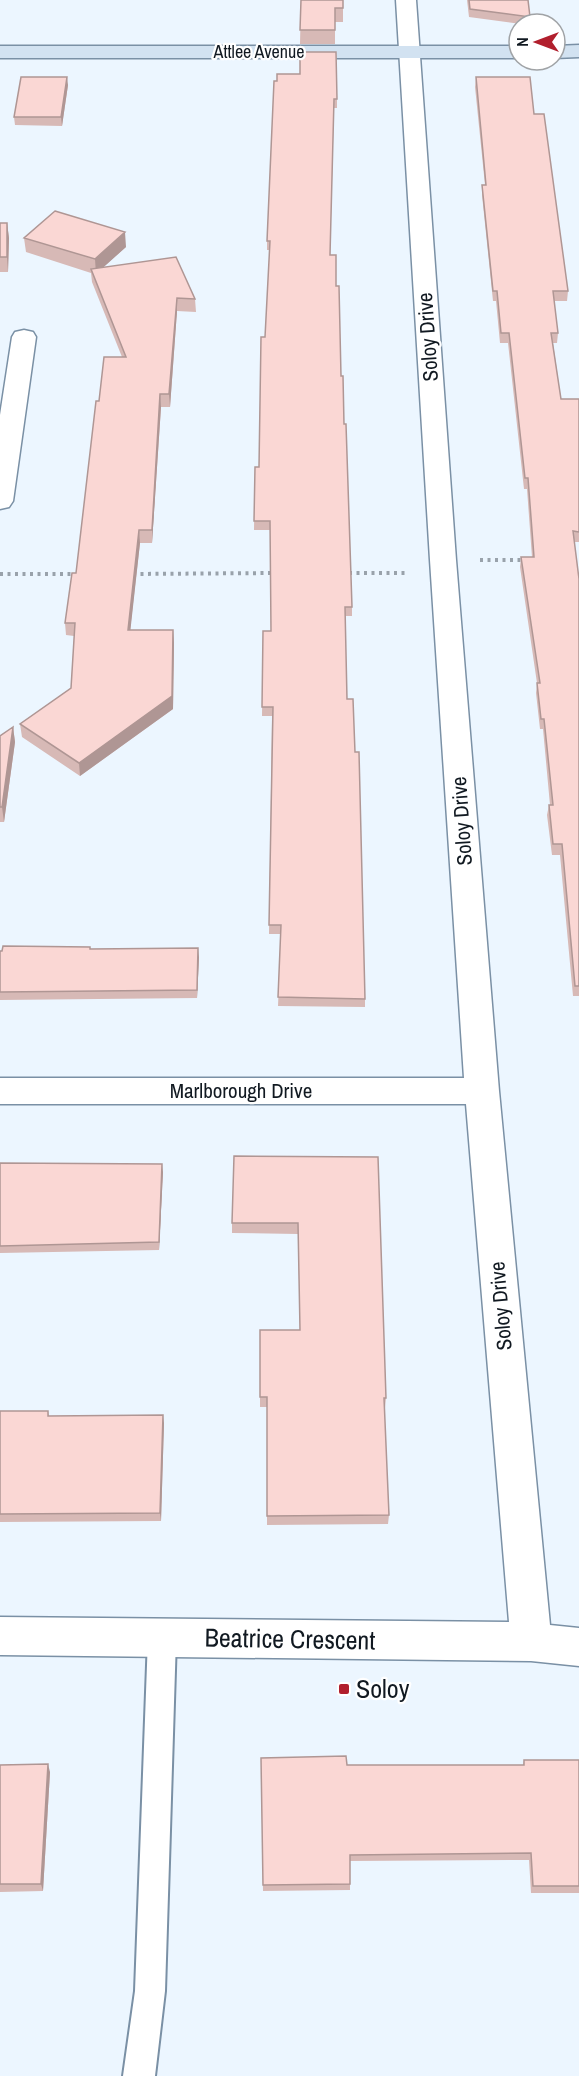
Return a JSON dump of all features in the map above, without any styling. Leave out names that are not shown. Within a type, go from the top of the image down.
[{"type":"street","name":"Soloy Drive","points":[[406,0],[482,1091],[531,1642]]},
{"type":"street","name":"Attlee Avenue","points":[[0,52],[507,52]]},
{"type":"street","points":[[0,497],[24,337]]},
{"type":"street","name":"Marlborough Drive","points":[[0,1091],[482,1091]]},
{"type":"street","name":"Beatrice Crescent","points":[[0,1636],[531,1642],[579,1647]]},
{"type":"lane","points":[[139,2076],[150,1991],[162,1638]]},
{"type":"path","points":[[339,573],[534,560]]},
{"type":"path","points":[[129,574],[281,573]]},
{"type":"path","points":[[0,574],[82,574]]},
{"type":"building","points":[[301,0],[343,0],[343,8],[335,8],[335,30],[300,30]]},
{"type":"building","points":[[469,0],[528,0],[529,12],[507,12],[507,14],[470,9]]},
{"type":"building","points":[[300,52],[336,52],[337,99],[334,99],[330,255],[336,255],[336,286],[339,286],[341,376],[343,376],[344,424],[346,424],[352,607],[345,607],[347,699],[353,699],[355,752],[359,752],[365,999],[278,997],[281,925],[269,925],[273,707],[262,707],[263,631],[271,631],[270,521],[254,521],[255,467],[259,467],[261,337],[265,337],[270,241],[267,241],[274,81],[277,81],[277,74],[300,74]]},
{"type":"building","points":[[21,77],[67,77],[61,117],[14,117]]},
{"type":"building","points":[[476,77],[530,77],[534,114],[544,114],[568,291],[553,291],[558,333],[551,333],[561,399],[579,399],[579,532],[573,531],[579,579],[579,986],[575,986],[562,844],[553,844],[549,805],[553,805],[544,719],[541,719],[537,683],[540,683],[521,557],[534,557],[528,478],[525,478],[509,333],[501,333],[497,291],[493,291],[482,185],[486,185]]},
{"type":"building","points":[[55,211],[125,232],[95,259],[24,238]]},
{"type":"building","points":[[0,223],[7,223],[7,257],[0,257]]},
{"type":"building","points":[[176,257],[195,299],[177,298],[169,394],[160,394],[152,530],[139,530],[128,630],[173,630],[172,696],[79,763],[20,724],[71,688],[75,623],[65,623],[72,573],[76,573],[96,401],[99,401],[104,357],[126,357],[91,269]]},
{"type":"building","points":[[13,727],[2,807],[0,807],[0,736]]},
{"type":"building","points":[[3,946],[90,947],[90,949],[198,948],[197,990],[0,992],[0,951]]},
{"type":"building","points":[[234,1156],[378,1157],[389,1515],[267,1516],[267,1397],[260,1397],[260,1330],[300,1330],[298,1223],[232,1223]]},
{"type":"building","points":[[0,1163],[162,1164],[159,1242],[0,1246]]},
{"type":"building","points":[[0,1411],[48,1411],[48,1416],[163,1415],[160,1513],[0,1514]]},
{"type":"building","points":[[346,1756],[347,1765],[524,1765],[524,1760],[579,1760],[579,1886],[533,1886],[531,1853],[350,1855],[350,1884],[263,1885],[261,1758]]},
{"type":"building","points":[[48,1764],[41,1884],[0,1884],[0,1765]]},
{"type":"place","name":"Soloy","points":[[344,1689]]}]
